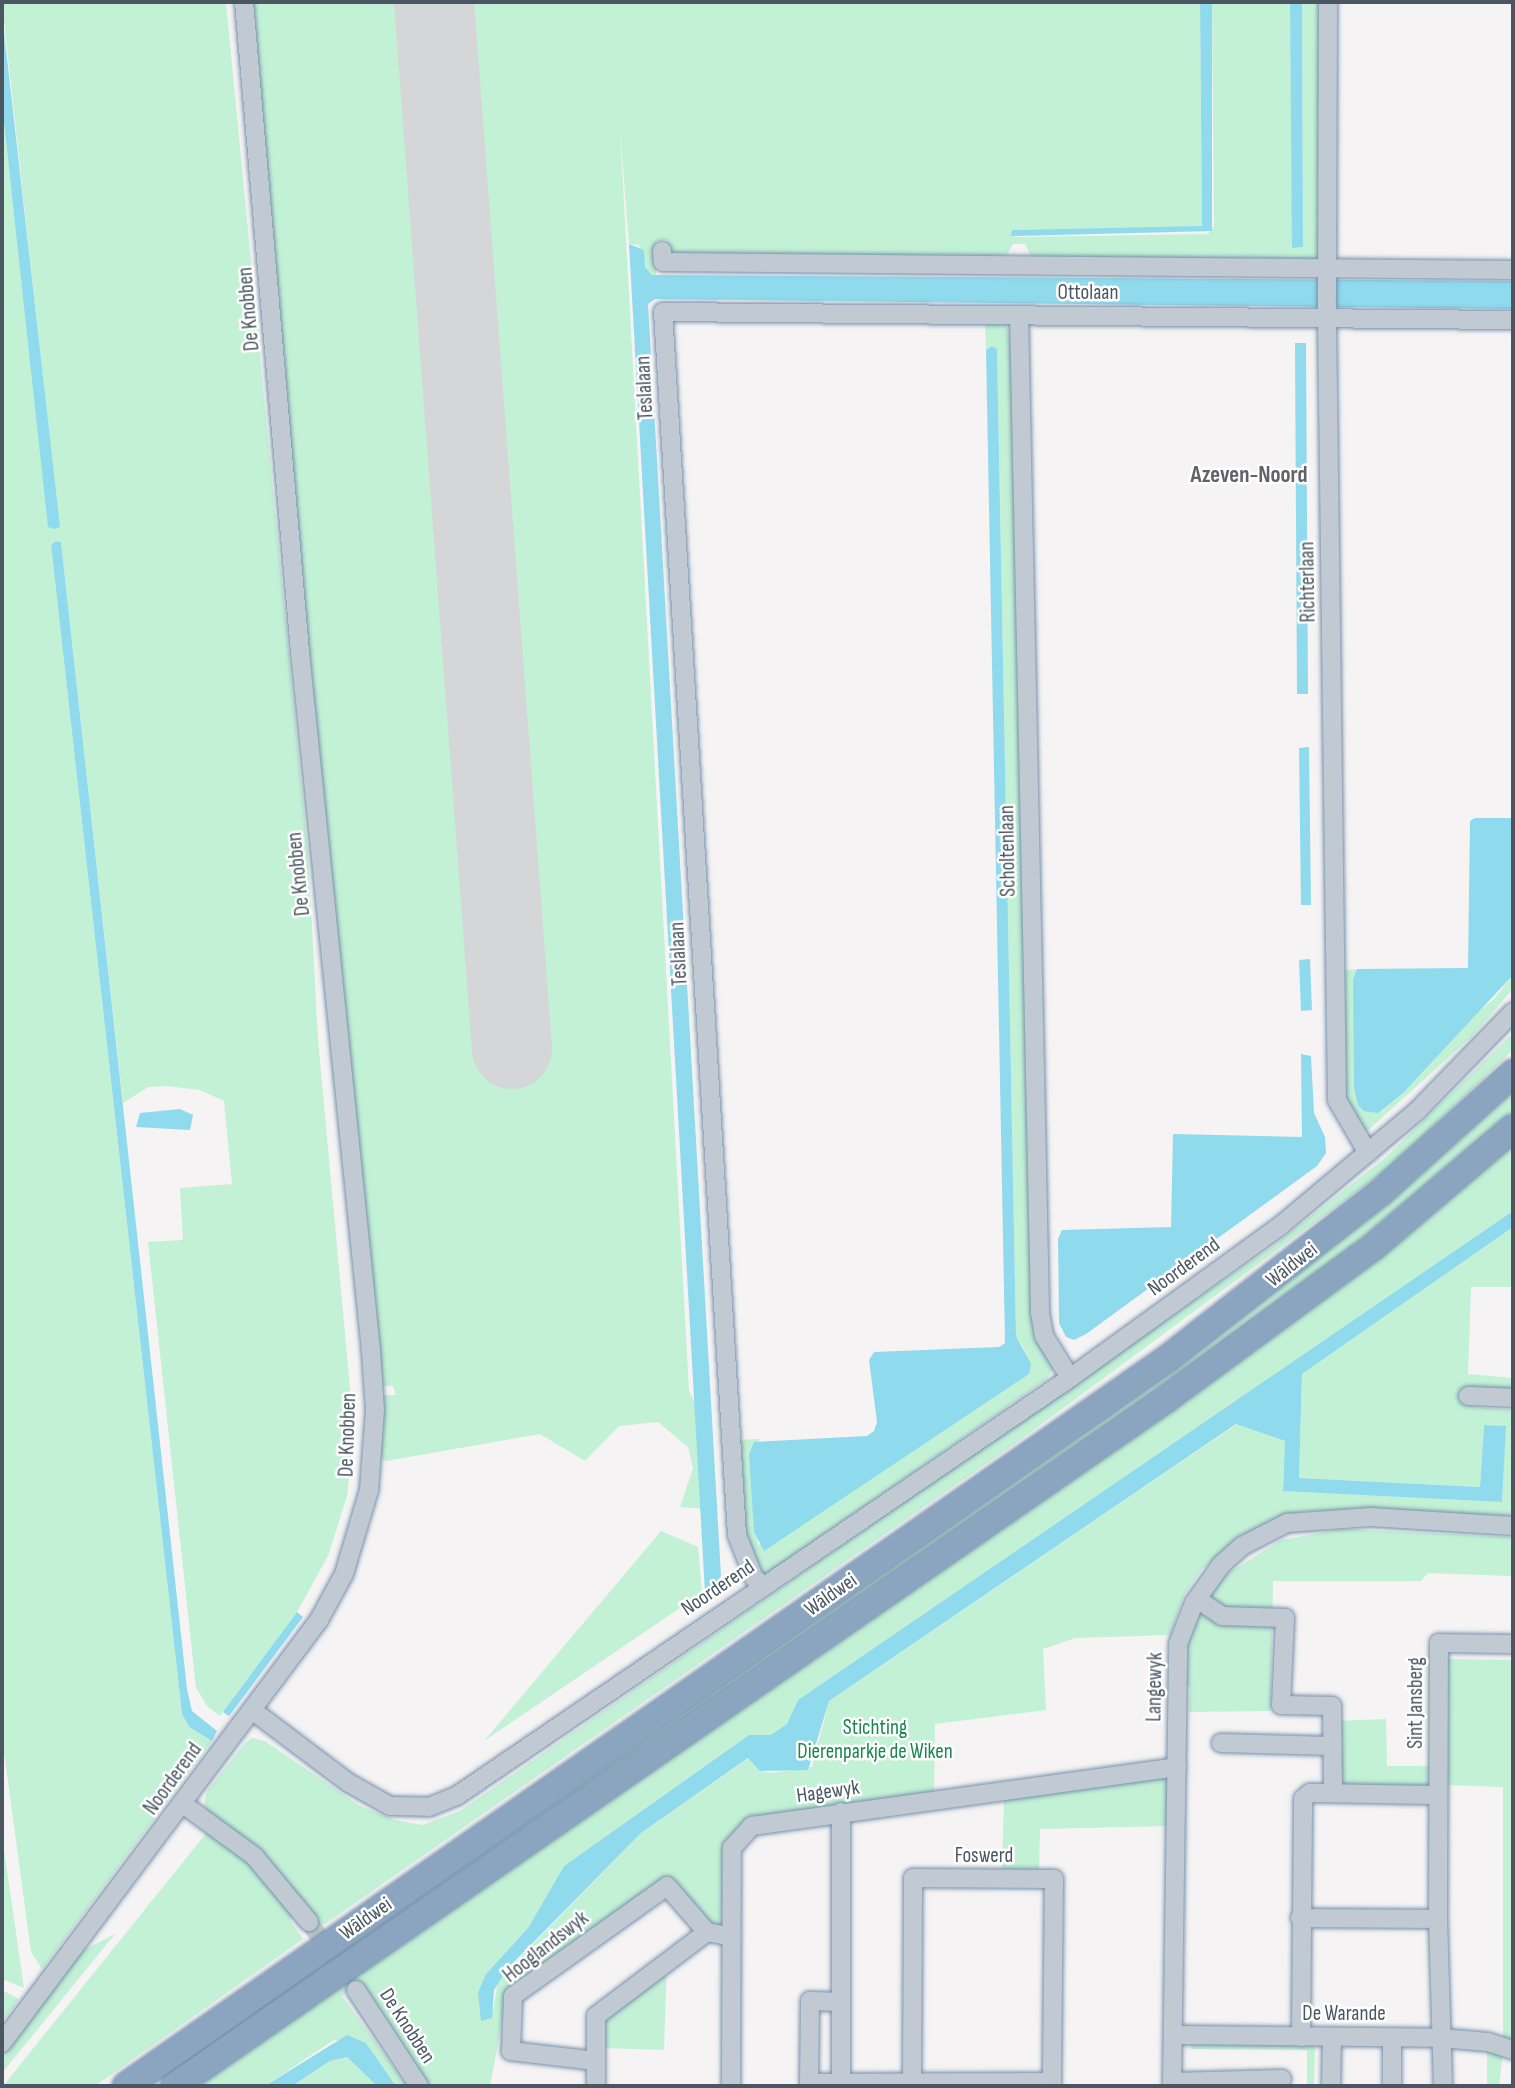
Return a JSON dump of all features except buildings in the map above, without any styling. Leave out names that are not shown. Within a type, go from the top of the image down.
[{"type":"highway","name":"Wâldwei","points":[[126,2086],[1167,1359],[1361,1210],[1513,1073]]},
{"type":"highway","name":"Wâldwei","points":[[175,2086],[1166,1399],[1373,1247],[1513,1128]]},
{"type":"street","name":"De Knobben","points":[[244,2],[300,652],[375,1410],[369,1490],[344,1574],[319,1620],[252,1710]]},
{"type":"street","name":"Richterlaan","points":[[1328,2],[1327,315],[1337,1100],[1368,1153]]},
{"type":"street","name":"Ottolaan","points":[[662,251],[663,262],[1019,259],[1327,272],[1513,270]]},
{"type":"street","name":"Ottolaan","points":[[663,312],[1327,315],[1513,320]]},
{"type":"street","name":"Teslalaan","points":[[663,312],[737,1535],[754,1578],[763,1585]]},
{"type":"street","name":"Scholtenlaan","points":[[1019,315],[1040,1313],[1044,1336],[1070,1378]]},
{"type":"street","name":"Noorderend","points":[[2,2043],[252,1710],[370,1797],[390,1806],[429,1807],[458,1795],[1070,1378],[1280,1226],[1368,1153],[1464,1065],[1513,1012]]},
{"type":"street","points":[[1468,1396],[1513,1398]]},
{"type":"street","name":"Langewyk","points":[[1172,2084],[1178,1644],[1197,1599],[1221,1565],[1242,1546],[1287,1523],[1371,1517],[1513,1527]]},
{"type":"street","points":[[1197,1599],[1223,1616],[1284,1618],[1281,1705],[1332,1706],[1333,1793]]},
{"type":"street","name":"Sint Jansberg","points":[[1443,2086],[1438,1919],[1439,1643],[1513,1644]]},
{"type":"street","points":[[1221,1743],[1331,1746]]},
{"type":"street","name":"Hagewyk","points":[[730,2086],[732,1847],[738,1836],[752,1826],[1177,1767]]},
{"type":"street","points":[[1301,2037],[1303,1799],[1310,1793],[1438,1795]]},
{"type":"street","points":[[184,1804],[254,1856],[309,1922]]},
{"type":"street","points":[[841,1812],[841,2085]]},
{"type":"street","name":"Foswerd","points":[[841,2002],[810,2001],[809,2083],[841,2085],[912,2081],[1052,2084],[1054,1879],[913,1878],[912,2081]]},
{"type":"street","name":"Hooglandswyk","points":[[596,2061],[511,2051],[513,1996],[667,1886],[707,1932]]},
{"type":"street","points":[[1300,1918],[1438,1919]]},
{"type":"street","points":[[596,2086],[596,2016],[707,1932],[732,1937]]},
{"type":"street","name":"De Knobben","points":[[356,1990],[419,2086]]},
{"type":"street","name":"De Warande","points":[[1173,2035],[1441,2038],[1488,2042],[1513,2050]]},
{"type":"street","points":[[1331,2086],[1332,2037]]},
{"type":"street","points":[[1392,2037],[1392,2086]]},
{"type":"street","points":[[1172,2084],[1282,2079]]},
{"type":"green space","points":[[2,2],[226,2],[308,854],[318,1039],[354,1432],[347,1496],[328,1556],[297,1612],[220,1716],[207,1706],[196,1688],[148,1242],[183,1240],[180,1188],[232,1184],[224,1101],[200,1090],[165,1086],[148,1087],[123,1103],[61,542],[56,541],[51,545],[182,1714],[189,1727],[212,1741],[42,1969],[31,1952],[2,1737],[2,104],[33,383],[59,526]]},
{"type":"green space","points":[[247,2],[406,2],[487,1052],[537,1048],[459,2],[1200,2],[1202,226],[1012,236],[1019,237],[1208,234],[1214,226],[1212,2],[1290,2],[1293,248],[1303,247],[1302,2],[1321,2],[1321,253],[1315,260],[1031,257],[1025,244],[1013,244],[1006,256],[995,260],[673,256],[666,240],[656,241],[656,275],[652,275],[645,267],[639,245],[629,244],[620,130],[689,1391],[700,1413],[705,1509],[680,1507],[693,1468],[688,1447],[658,1422],[619,1426],[585,1461],[540,1434],[386,1461],[376,1458],[377,1395],[396,1395],[393,1386],[377,1386]]},
{"type":"green space","points":[[985,322],[1003,322],[1013,337],[1034,1315],[1053,1369],[1047,1379],[772,1570],[754,1578],[741,1529],[736,1440],[760,1439],[749,1455],[758,1545],[1026,1353],[1016,1336],[997,349],[992,346],[986,350]]},
{"type":"green space","points":[[1357,969],[1353,979],[1358,1104],[1493,1000],[1513,975],[1513,989],[1472,1036],[1365,1133],[1343,1103],[1341,971]]},
{"type":"green space","points":[[1513,1033],[1513,1050],[1391,1166],[1020,1440],[322,1926],[305,1910],[290,1920],[303,1939],[95,2086],[3,2086],[216,1821],[204,1805],[207,1791],[252,1738],[265,1741],[360,1806],[395,1820],[422,1825],[460,1811],[1273,1246],[1385,1158]]},
{"type":"green space","points":[[1513,1084],[1513,1111],[1284,1303],[341,1961],[334,1951],[790,1631]]},
{"type":"green space","name":"Stichting Dierenparkje de Wiken","points":[[1513,1139],[1513,1211],[798,1700],[788,1724],[771,1735],[749,1735],[564,1866],[528,1928],[486,1974],[493,2011],[498,1980],[641,1833],[749,1758],[761,1771],[771,1773],[812,1767],[829,1701],[1237,1424],[1285,1441],[1283,1490],[1502,1502],[1505,1426],[1484,1425],[1480,1487],[1299,1478],[1302,1374],[1513,1227],[1513,1287],[1471,1287],[1468,1374],[1513,1378],[1513,1394],[1474,1391],[1473,1407],[1513,1410],[1513,1516],[1310,1511],[1290,1514],[1240,1537],[1201,1570],[1184,1595],[1170,1635],[1075,1638],[1043,1649],[1046,1710],[935,1724],[934,1798],[741,1828],[724,1925],[717,1930],[697,1916],[681,1887],[669,1881],[508,1990],[490,2086],[426,2086],[358,1984],[342,1996],[407,2086],[396,2086],[366,2043],[334,2040],[265,2086],[190,2086]]},
{"type":"green space","points":[[1342,1529],[1513,1537],[1513,1576],[1428,1573],[1421,1581],[1273,1581],[1271,1711],[1189,1712],[1190,1687],[1181,1683],[1189,1639],[1207,1597],[1224,1576],[1281,1540]]},
{"type":"green space","points":[[661,1531],[698,1547],[702,1593],[484,1741]]},
{"type":"green space","points":[[1446,1659],[1513,1660],[1513,2044],[1503,2038],[1503,1787],[1442,1785]]},
{"type":"green space","points":[[1386,1719],[1387,1766],[1429,1766],[1429,1786],[1337,1787],[1337,1721]]},
{"type":"green space","points":[[1170,1773],[1170,1826],[1040,1829],[1039,1870],[1002,1870],[1004,1796]]},
{"type":"green space","points":[[2,1836],[24,1988],[2,1979]]},
{"type":"green space","points":[[115,1934],[2,2073],[2,2049],[76,1954]]},
{"type":"green space","points":[[667,1959],[664,2050],[604,2048],[604,2005]]},
{"type":"green space","points":[[317,1963],[324,1973],[160,2086],[141,2086]]},
{"type":"green space","points":[[2,1990],[19,1999],[2,2022]]},
{"type":"green space","points":[[1191,2039],[1315,2040],[1314,2086],[1307,2086],[1307,2050],[1191,2049]]},
{"type":"green space","points":[[1487,2049],[1503,2053],[1499,2086],[1487,2086]]},
{"type":"green space","points":[[347,2057],[377,2086],[292,2086],[330,2061]]},
{"type":"water","points":[[1200,2],[1212,2],[1212,231],[1011,236],[1012,230],[1202,226]]},
{"type":"water","points":[[1290,2],[1302,2],[1303,247],[1292,248]]},
{"type":"water","points":[[2,14],[60,527],[54,529],[48,527],[2,104]]},
{"type":"water","points":[[629,244],[644,250],[645,267],[652,275],[1513,281],[1513,309],[655,299],[648,304],[721,1576],[711,1592],[705,1593]]},
{"type":"water","points":[[1295,343],[1306,343],[1308,694],[1297,694]]},
{"type":"water","points":[[992,346],[997,349],[1016,1336],[1031,1364],[1029,1374],[764,1551],[754,1532],[749,1455],[754,1442],[867,1436],[874,1431],[877,1422],[869,1360],[874,1352],[999,1347],[1005,1343],[986,350]]},
{"type":"water","points":[[56,541],[61,542],[187,1689],[192,1711],[217,1731],[212,1741],[189,1727],[182,1714],[51,545]]},
{"type":"water","points":[[1309,747],[1311,905],[1301,905],[1299,748]]},
{"type":"water","points":[[1475,818],[1513,818],[1513,975],[1403,1093],[1378,1113],[1364,1111],[1358,1105],[1354,1088],[1353,979],[1357,969],[1468,968],[1470,821]]},
{"type":"water","points":[[1310,959],[1312,1010],[1301,1011],[1299,960]]},
{"type":"water","points":[[1301,1054],[1311,1056],[1314,1113],[1325,1137],[1326,1153],[1317,1166],[1086,1334],[1074,1340],[1066,1337],[1059,1323],[1058,1239],[1062,1230],[1171,1227],[1173,1134],[1302,1137]]},
{"type":"water","points":[[180,1109],[193,1115],[190,1130],[136,1127],[140,1113]]},
{"type":"water","points":[[1513,1211],[1513,1227],[1302,1374],[1299,1478],[1480,1487],[1484,1425],[1506,1426],[1502,1502],[1283,1491],[1285,1441],[1236,1424],[829,1701],[808,1770],[760,1771],[748,1758],[641,1833],[508,1968],[494,1990],[492,2018],[481,2021],[478,1993],[486,1974],[528,1928],[564,1866],[749,1735],[771,1735],[787,1724],[798,1700]]},
{"type":"water","points":[[297,1612],[303,1617],[229,1716],[223,1712]]},
{"type":"water","points":[[347,2035],[366,2043],[396,2086],[377,2086],[347,2057],[330,2061],[292,2086],[265,2086]]},
{"type":"runway","points":[[434,2],[512,1049]]},
{"type":"tunnel","points":[[309,1922],[356,1990]]},
{"type":"district","name":"Azeven-Noord","points":[[1249,475]]}]
